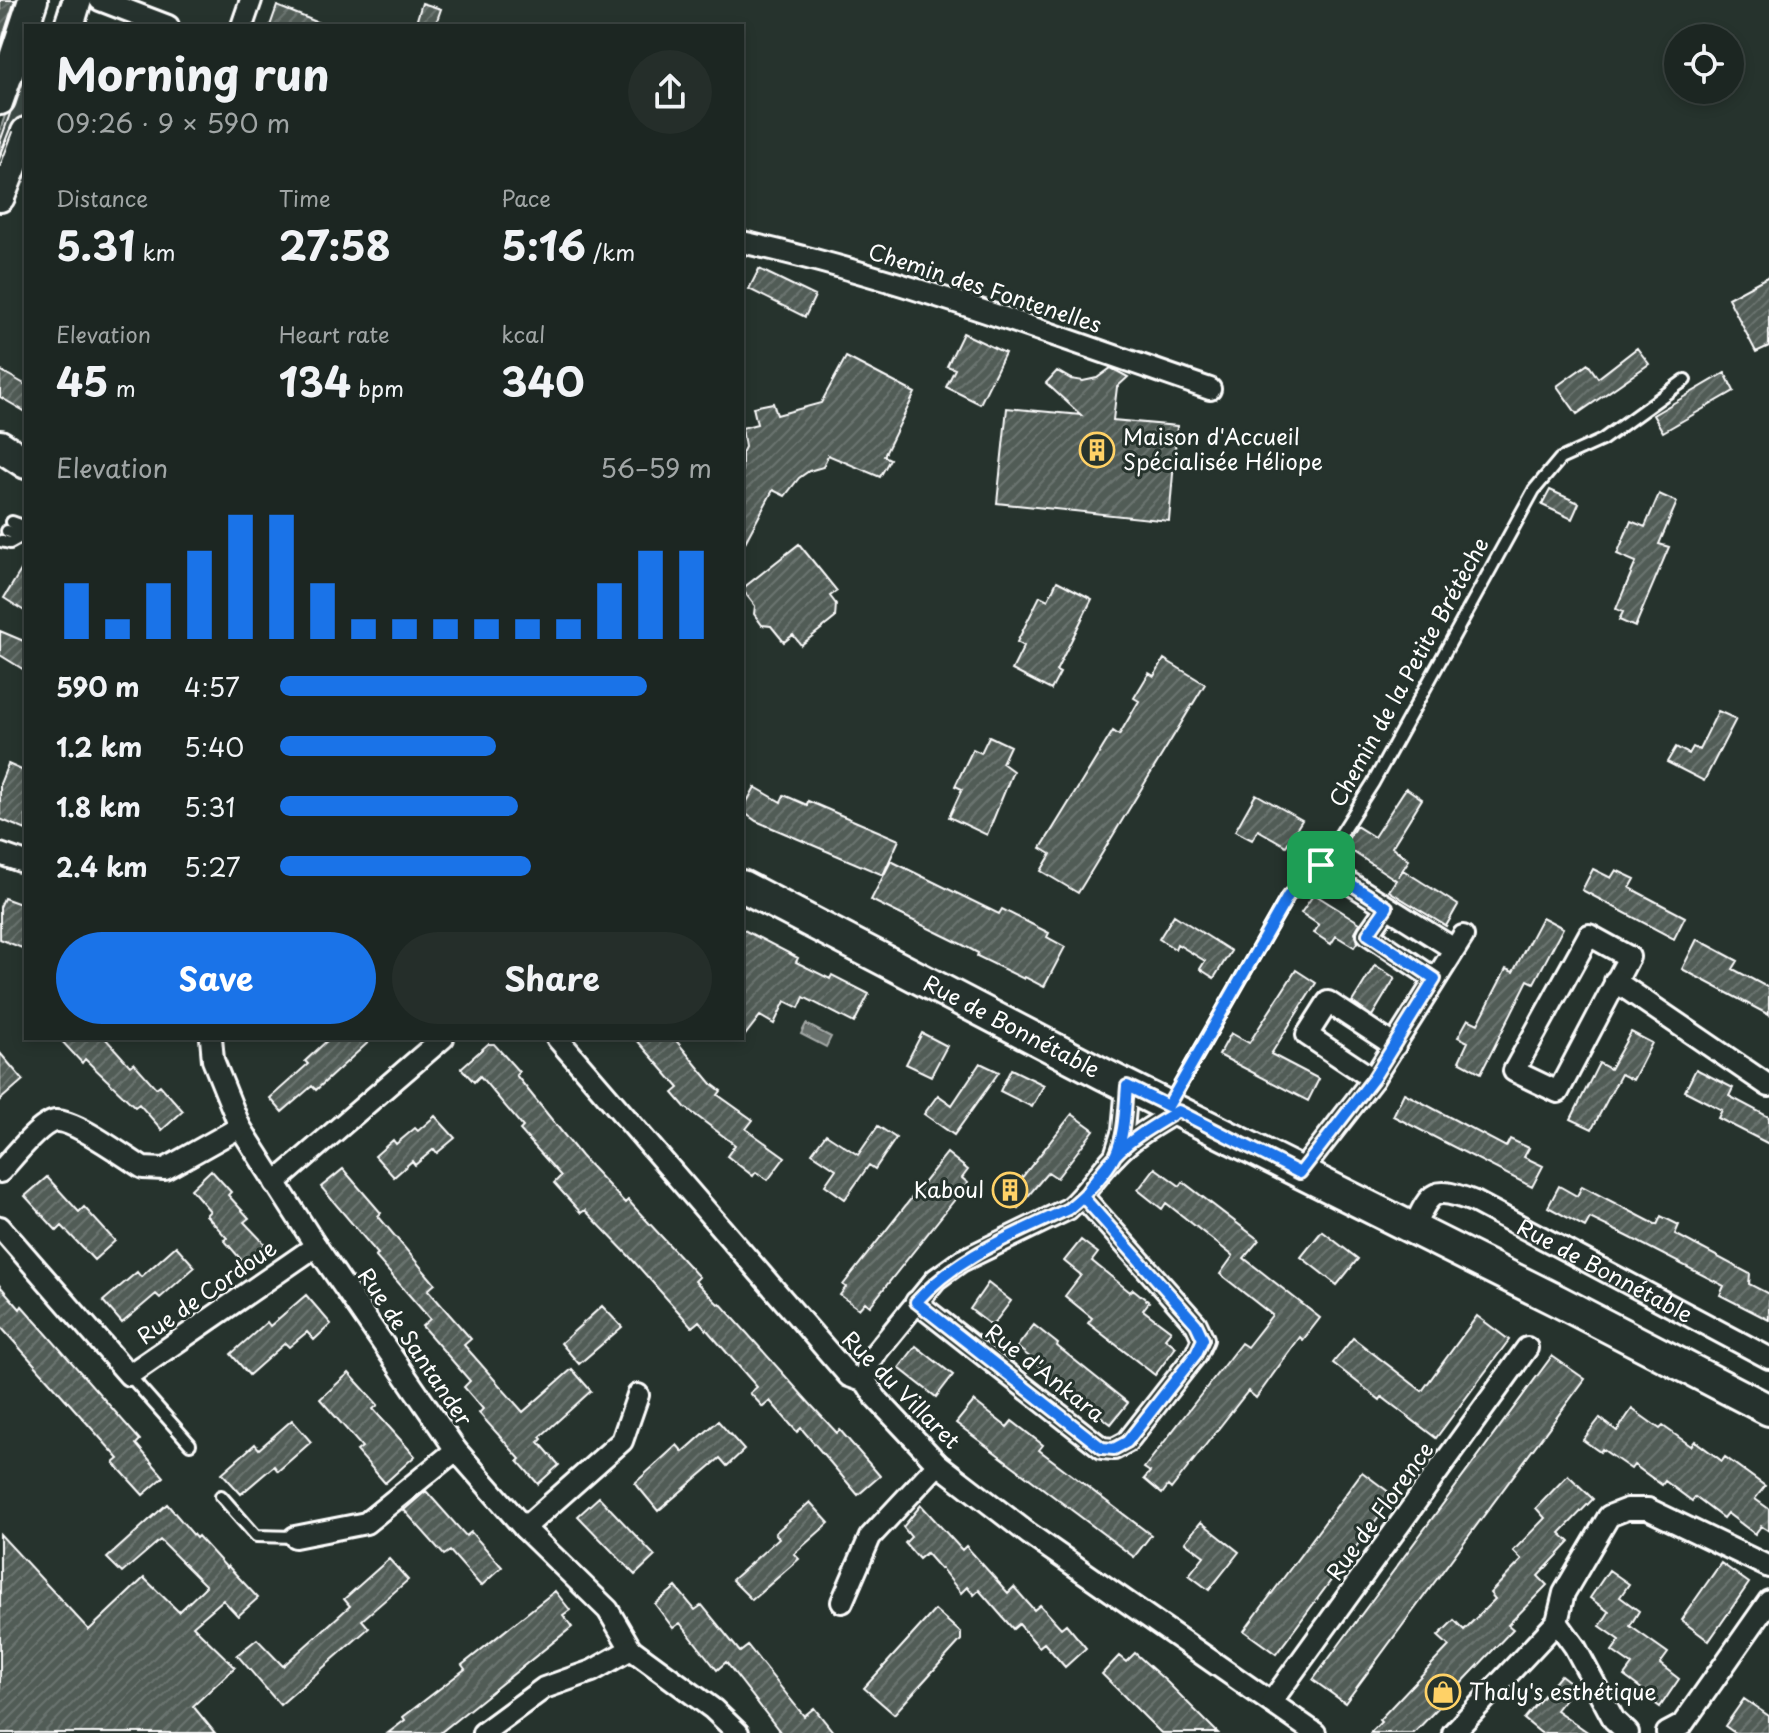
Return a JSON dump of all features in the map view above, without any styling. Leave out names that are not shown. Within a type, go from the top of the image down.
[{"type":"main road","points":[[0,446],[24,462]]},
{"type":"main road","points":[[0,462],[24,474]]},
{"type":"main road","name":"Rue de Bonnétable","points":[[744,887],[1127,1086],[1769,1410]]},
{"type":"street","points":[[25,24],[33,0]]},
{"type":"street","points":[[70,24],[77,0]]},
{"type":"street","points":[[100,0],[163,24]]},
{"type":"street","points":[[243,24],[251,0]]},
{"type":"street","points":[[0,100],[24,27]]},
{"type":"street","points":[[0,197],[24,137]]},
{"type":"street","name":"Chemin des Fontenelles","points":[[744,242],[826,261],[918,288],[1210,389]]},
{"type":"street","points":[[0,854],[24,862]]},
{"type":"street","points":[[1300,1173],[1373,1079],[1458,943],[1387,907],[1321,865]]},
{"type":"street","points":[[1387,907],[1368,934],[1435,979]]},
{"type":"street","points":[[1589,935],[1629,957],[1615,981],[1558,1092],[1514,1071],[1589,935]]},
{"type":"street","points":[[1615,981],[1769,1086]]},
{"type":"street","points":[[1373,1079],[1307,1035],[1328,1002],[1395,1046]]},
{"type":"street","name":"Rue de Santander","points":[[211,1040],[213,1060],[240,1127],[316,1246],[456,1450],[524,1528],[608,1610],[631,1649]]},
{"type":"street","points":[[275,1183],[441,1040]]},
{"type":"street","name":"Rue du Villaret","points":[[559,1040],[849,1376],[866,1382],[876,1398],[938,1464],[1054,1551],[1315,1733]]},
{"type":"street","points":[[1115,1156],[1123,1130],[1127,1086]]},
{"type":"street","points":[[866,1382],[867,1368],[877,1351],[936,1279],[961,1261],[1068,1209],[1083,1197],[1115,1156],[1173,1109]]},
{"type":"street","points":[[0,1172],[40,1129],[55,1121],[72,1125],[143,1168],[154,1170],[165,1169],[240,1127]]},
{"type":"street","name":"Rue de Bonnétable","points":[[1413,1229],[1425,1204],[1435,1193],[1446,1190],[1475,1202],[1769,1358]]},
{"type":"street","name":"Rue d'Ankara","points":[[916,1302],[1102,1448],[1114,1449],[1127,1442],[1196,1354],[1203,1339],[1196,1324],[1083,1197]]},
{"type":"street","name":"Rue de Cordoue","points":[[0,1227],[129,1375],[316,1246]]},
{"type":"street","name":"Rue de Florence","points":[[1272,1701],[1527,1348]]},
{"type":"street","points":[[524,1528],[622,1441],[638,1395]]},
{"type":"street","points":[[295,1537],[366,1523],[456,1450]]},
{"type":"street","points":[[842,1602],[870,1537],[938,1464]]},
{"type":"street","points":[[1453,1733],[1557,1622],[1564,1593],[1609,1516],[1627,1509],[1648,1509],[1769,1567]]},
{"type":"street","points":[[1667,1733],[1682,1725],[1769,1601]]},
{"type":"street","points":[[1557,1622],[1575,1647],[1614,1720],[1628,1733]]},
{"type":"street","points":[[483,1733],[544,1688],[592,1671],[631,1649],[713,1709],[738,1733]]},
{"type":"lane","name":"Chemin de la Petite Brétèche","points":[[1173,1109],[1288,896],[1321,865],[1373,783],[1534,490],[1560,459],[1602,440],[1685,380]]},
{"type":"lane","points":[[129,1375],[190,1444]]},
{"type":"lane","points":[[221,1496],[256,1536],[295,1537]]},
{"type":"shaded area","points":[[24,62],[24,114],[0,184],[0,130]]},
{"type":"water","points":[[806,1024],[831,1037],[826,1047],[801,1034]]},
{"type":"building","points":[[0,0],[15,0],[0,46]]},
{"type":"building","points":[[422,3],[441,9],[436,24],[416,24]]},
{"type":"building","points":[[277,6],[322,24],[271,24]]},
{"type":"building","points":[[759,269],[815,296],[805,317],[749,289]]},
{"type":"building","points":[[1769,276],[1769,346],[1756,352],[1728,298]]},
{"type":"building","points":[[963,333],[1005,353],[980,404],[946,387],[955,369],[947,366]]},
{"type":"building","points":[[1637,348],[1649,364],[1577,414],[1557,386],[1588,364],[1598,378]]},
{"type":"building","points":[[846,357],[915,393],[884,456],[890,459],[880,477],[828,455],[823,467],[799,478],[785,496],[773,490],[744,544],[744,427],[757,424],[753,407],[773,403],[777,415],[821,403]]},
{"type":"building","name":"Maison d'Accueil Spécialisée Héliope","points":[[1111,368],[1128,377],[1117,387],[1113,420],[1177,426],[1169,521],[997,503],[1007,408],[1081,415],[1046,383],[1057,371],[1071,379],[1083,381],[1097,378]]},
{"type":"building","points":[[0,370],[24,384],[24,411],[0,397]]},
{"type":"building","points":[[1725,373],[1734,391],[1663,432],[1653,415]]},
{"type":"building","points":[[1550,490],[1579,503],[1572,519],[1542,505]]},
{"type":"building","points":[[1659,494],[1677,502],[1659,544],[1669,547],[1635,627],[1619,620],[1623,612],[1616,609],[1636,562],[1617,554],[1631,521],[1645,527]]},
{"type":"building","points":[[799,544],[837,591],[830,596],[836,604],[835,618],[801,645],[793,635],[784,642],[771,626],[762,625],[754,614],[755,606],[744,587]]},
{"type":"building","points":[[24,565],[24,611],[4,598]]},
{"type":"building","points":[[1057,581],[1092,599],[1056,671],[1060,673],[1051,690],[1012,670],[1024,646],[1017,642],[1040,596],[1048,600]]},
{"type":"building","points":[[0,631],[24,641],[24,670],[0,655]]},
{"type":"building","points":[[1164,659],[1205,684],[1078,893],[1041,871],[1051,854],[1041,848],[1113,731],[1119,735],[1139,701],[1134,698],[1149,673],[1154,676]]},
{"type":"building","points":[[1718,711],[1736,719],[1704,781],[1667,762],[1676,747],[1689,754],[1693,747],[1699,750]]},
{"type":"building","points":[[989,736],[1010,746],[1002,763],[1013,771],[987,835],[949,817],[962,789],[955,786],[973,749],[981,753]]},
{"type":"building","points":[[8,764],[24,771],[24,829],[0,819],[0,784]]},
{"type":"building","points":[[755,787],[781,802],[784,795],[807,805],[808,801],[899,840],[883,875],[756,821],[744,812]]},
{"type":"building","points":[[1406,788],[1422,799],[1392,847],[1409,860],[1398,877],[1403,870],[1458,905],[1446,926],[1389,891],[1396,880],[1344,846],[1356,826],[1374,837]]},
{"type":"building","points":[[1256,794],[1302,820],[1286,846],[1258,830],[1252,840],[1235,831]]},
{"type":"building","points":[[891,861],[999,914],[1002,909],[1049,933],[1047,937],[1065,947],[1044,987],[977,956],[978,953],[961,944],[871,900]]},
{"type":"building","points":[[1593,869],[1611,878],[1616,870],[1635,879],[1630,888],[1685,917],[1674,939],[1582,890]]},
{"type":"building","points":[[1314,894],[1360,923],[1355,932],[1358,941],[1354,947],[1336,936],[1331,944],[1314,933],[1319,925],[1301,913]]},
{"type":"building","points":[[4,898],[24,905],[22,948],[0,939],[0,907]]},
{"type":"building","points":[[1174,915],[1231,951],[1214,978],[1200,969],[1205,961],[1177,944],[1175,949],[1159,939]]},
{"type":"building","points":[[1542,917],[1563,928],[1534,983],[1528,980],[1481,1073],[1459,1061],[1468,1042],[1458,1037],[1468,1019],[1478,1024],[1506,969],[1513,972]]},
{"type":"building","points":[[744,930],[798,958],[796,962],[830,979],[832,975],[869,994],[854,1023],[804,997],[799,1008],[785,1001],[774,1024],[760,1016],[744,1036]]},
{"type":"building","points":[[1697,939],[1738,961],[1733,969],[1769,988],[1769,1015],[1682,969]]},
{"type":"building","points":[[1375,965],[1395,978],[1372,1016],[1352,1002]]},
{"type":"building","points":[[1296,970],[1316,983],[1271,1054],[1319,1079],[1308,1101],[1219,1055],[1231,1033],[1249,1043]]},
{"type":"building","points":[[1631,1032],[1652,1043],[1633,1080],[1621,1074],[1592,1129],[1571,1119],[1599,1063],[1610,1069]]},
{"type":"building","points":[[922,1033],[947,1046],[931,1076],[906,1064]]},
{"type":"building","points":[[61,1040],[107,1040],[130,1066],[134,1063],[156,1088],[160,1085],[183,1111],[162,1130],[139,1104],[135,1107],[85,1059],[82,1063]]},
{"type":"building","points":[[328,1040],[371,1040],[316,1090],[312,1086],[282,1112],[270,1098],[308,1064],[305,1061]]},
{"type":"building","points":[[637,1040],[676,1040],[721,1091],[718,1095],[753,1120],[746,1129],[785,1157],[768,1180],[756,1172],[753,1176],[727,1156],[735,1145],[685,1107],[673,1093],[679,1088]]},
{"type":"building","points":[[488,1044],[494,1044],[519,1072],[516,1075],[581,1156],[625,1203],[628,1200],[699,1277],[695,1281],[720,1303],[880,1476],[858,1495],[801,1428],[797,1432],[770,1401],[763,1407],[750,1393],[757,1387],[699,1321],[692,1327],[585,1210],[581,1213],[554,1183],[561,1176],[520,1130],[523,1127],[480,1076],[474,1082],[461,1068]]},
{"type":"building","points":[[0,1053],[23,1080],[0,1100]]},
{"type":"building","points":[[980,1063],[999,1072],[954,1135],[924,1114],[938,1095],[952,1105]]},
{"type":"building","points":[[1011,1069],[1044,1085],[1032,1107],[1000,1091]]},
{"type":"building","points":[[1696,1069],[1733,1088],[1729,1096],[1769,1117],[1769,1144],[1718,1118],[1722,1110],[1685,1091]]},
{"type":"building","points":[[1404,1093],[1506,1147],[1510,1139],[1529,1148],[1524,1157],[1543,1166],[1532,1187],[1393,1116]]},
{"type":"building","points":[[1072,1114],[1094,1130],[1057,1178],[1048,1172],[1018,1208],[1006,1198]]},
{"type":"building","points":[[435,1116],[455,1138],[437,1153],[434,1149],[415,1165],[412,1161],[394,1177],[375,1156],[393,1140],[396,1144]]},
{"type":"building","points":[[878,1126],[896,1138],[875,1169],[869,1165],[845,1199],[825,1185],[836,1169],[812,1153],[826,1134],[858,1155]]},
{"type":"building","points":[[947,1153],[968,1170],[962,1178],[968,1183],[870,1306],[865,1302],[859,1309],[840,1295],[846,1287],[843,1285]]},
{"type":"building","points":[[1155,1168],[1180,1186],[1183,1182],[1259,1240],[1244,1258],[1320,1318],[1303,1340],[1300,1337],[1256,1398],[1248,1391],[1171,1489],[1168,1486],[1162,1494],[1144,1479],[1150,1472],[1144,1468],[1241,1343],[1247,1347],[1272,1315],[1220,1274],[1233,1256],[1166,1203],[1162,1209],[1138,1190]]},
{"type":"building","points":[[343,1169],[435,1284],[428,1290],[471,1339],[464,1345],[523,1412],[572,1369],[591,1391],[540,1437],[539,1442],[559,1465],[538,1484],[479,1413],[483,1409],[464,1387],[470,1381],[422,1326],[430,1319],[321,1187]]},
{"type":"building","points":[[211,1170],[249,1218],[244,1222],[265,1244],[244,1263],[206,1215],[210,1211],[191,1189]]},
{"type":"building","points":[[47,1177],[79,1212],[84,1207],[115,1241],[94,1260],[62,1226],[57,1231],[25,1196]]},
{"type":"building","points":[[1559,1186],[1577,1196],[1582,1186],[1657,1225],[1661,1216],[1679,1225],[1675,1234],[1750,1274],[1749,1284],[1769,1294],[1769,1320],[1720,1295],[1724,1286],[1627,1236],[1590,1218],[1585,1227],[1548,1207]]},
{"type":"building","points":[[1322,1231],[1358,1259],[1337,1285],[1301,1257]]},
{"type":"building","points":[[1081,1240],[1098,1253],[1092,1261],[1130,1292],[1133,1289],[1149,1302],[1143,1310],[1171,1331],[1165,1338],[1176,1347],[1155,1375],[1088,1323],[1092,1318],[1065,1296],[1081,1275],[1064,1261]]},
{"type":"building","points":[[176,1246],[195,1267],[160,1298],[156,1294],[122,1323],[103,1301],[137,1272],[141,1277]]},
{"type":"building","points":[[988,1283],[1011,1301],[992,1326],[970,1309]]},
{"type":"building","points":[[0,1286],[20,1309],[22,1306],[140,1440],[136,1444],[164,1477],[143,1495],[114,1463],[119,1459],[0,1326]]},
{"type":"building","points":[[306,1295],[331,1324],[314,1340],[307,1332],[289,1347],[285,1343],[249,1375],[231,1354],[267,1322],[270,1326]]},
{"type":"building","points":[[602,1306],[622,1327],[579,1364],[561,1343]]},
{"type":"building","points":[[1477,1316],[1509,1340],[1436,1438],[1333,1363],[1353,1338],[1422,1391]]},
{"type":"building","points":[[1034,1325],[1128,1403],[1111,1424],[1047,1375],[1041,1366],[1017,1347]]},
{"type":"building","points":[[916,1346],[953,1375],[936,1397],[899,1368]]},
{"type":"building","points":[[1552,1356],[1585,1379],[1345,1703],[1313,1680]]},
{"type":"building","points":[[349,1373],[378,1405],[373,1409],[415,1456],[385,1483],[357,1451],[362,1447],[320,1399]]},
{"type":"building","points":[[974,1401],[1007,1427],[1012,1421],[1043,1445],[1039,1450],[1151,1535],[1134,1557],[956,1423]]},
{"type":"building","points":[[1632,1409],[1691,1446],[1695,1441],[1722,1461],[1725,1457],[1765,1486],[1755,1499],[1769,1509],[1769,1531],[1761,1526],[1755,1534],[1727,1513],[1723,1518],[1695,1497],[1692,1501],[1665,1481],[1662,1485],[1634,1465],[1631,1469],[1583,1440],[1600,1418],[1617,1431]]},
{"type":"building","points":[[292,1420],[311,1442],[278,1471],[274,1466],[241,1494],[222,1473],[255,1444],[259,1449]]},
{"type":"building","points":[[718,1421],[744,1450],[727,1466],[720,1458],[658,1511],[635,1483],[677,1445],[683,1452]]},
{"type":"building","points":[[1362,1472],[1394,1496],[1276,1654],[1244,1631]]},
{"type":"building","points":[[1568,1475],[1593,1499],[1560,1533],[1570,1542],[1538,1576],[1547,1585],[1508,1625],[1513,1629],[1414,1733],[1370,1733],[1449,1646],[1438,1636],[1454,1620],[1464,1630],[1495,1599],[1490,1593],[1522,1560],[1513,1551],[1545,1518],[1536,1508]]},
{"type":"building","points":[[426,1491],[466,1536],[471,1532],[502,1567],[481,1586],[450,1551],[444,1555],[404,1510]]},
{"type":"building","points":[[599,1497],[655,1556],[635,1575],[578,1516]]},
{"type":"building","points":[[810,1502],[829,1523],[794,1554],[799,1559],[752,1600],[732,1580],[779,1538],[775,1533]]},
{"type":"building","points":[[167,1504],[196,1538],[198,1536],[258,1598],[238,1616],[223,1600],[193,1626],[235,1667],[193,1706],[215,1733],[0,1733],[0,1534],[89,1630],[144,1578],[179,1612],[206,1586],[160,1540],[122,1573],[107,1558]]},
{"type":"building","points":[[921,1505],[962,1550],[966,1546],[1008,1593],[1014,1587],[1034,1610],[1040,1605],[1061,1628],[1066,1624],[1086,1648],[1065,1667],[1044,1643],[1039,1647],[1019,1624],[1013,1629],[979,1590],[974,1595],[967,1587],[961,1593],[926,1553],[919,1559],[905,1543],[911,1537],[903,1527]]},
{"type":"building","points":[[1201,1522],[1239,1552],[1209,1590],[1189,1575],[1204,1556],[1185,1542]]},
{"type":"building","points":[[389,1559],[408,1580],[362,1620],[369,1628],[280,1705],[237,1655],[257,1639],[283,1666],[350,1606],[344,1599]]},
{"type":"building","points":[[1721,1563],[1749,1583],[1709,1641],[1681,1620]]},
{"type":"building","points":[[1609,1570],[1629,1584],[1620,1597],[1639,1611],[1630,1626],[1668,1653],[1660,1664],[1679,1679],[1660,1707],[1624,1676],[1632,1665],[1612,1651],[1620,1640],[1600,1626],[1609,1612],[1590,1598]]},
{"type":"building","points":[[676,1587],[695,1610],[702,1605],[740,1652],[748,1646],[804,1716],[814,1708],[834,1733],[781,1733],[726,1662],[717,1670],[680,1623],[673,1628],[655,1604]]},
{"type":"building","points":[[555,1591],[570,1610],[563,1615],[572,1627],[440,1733],[388,1733],[405,1720],[403,1717],[465,1669],[462,1665]]},
{"type":"building","points":[[935,1610],[961,1633],[961,1640],[894,1714],[864,1688]]},
{"type":"building","points":[[1135,1653],[1218,1733],[1161,1733],[1102,1674],[1119,1656],[1126,1662]]},
{"type":"building","points":[[1561,1675],[1575,1686],[1556,1710],[1589,1733],[1541,1733],[1524,1719]]},
{"type":"building","points":[[1744,1699],[1769,1716],[1769,1733],[1735,1733],[1725,1726]]},
{"type":"tram line","points":[[53,24],[62,0]]},
{"type":"tram line","points":[[0,142],[24,74]]},
{"type":"tram line","points":[[0,166],[13,132]]},
{"type":"place","name":"Maison d'Accueil Spécialisée Héliope","points":[[1097,450]]},
{"type":"place","name":"Kaboul","points":[[1010,1190]]},
{"type":"place","name":"Thaly's esthétique","points":[[1443,1692]]},
{"type":"route","points":[[1321,865],[1288,896],[1168,1106],[1127,1086],[1123,1130],[1115,1156],[1083,1197],[1068,1209],[961,1261],[936,1279],[916,1302],[1102,1448],[1114,1449],[1127,1442],[1196,1354],[1203,1339],[1196,1324],[1083,1197],[1094,1183],[1115,1156],[1138,1136],[1178,1111],[1300,1173],[1373,1079],[1435,979],[1368,934],[1387,907],[1321,865]]}]
